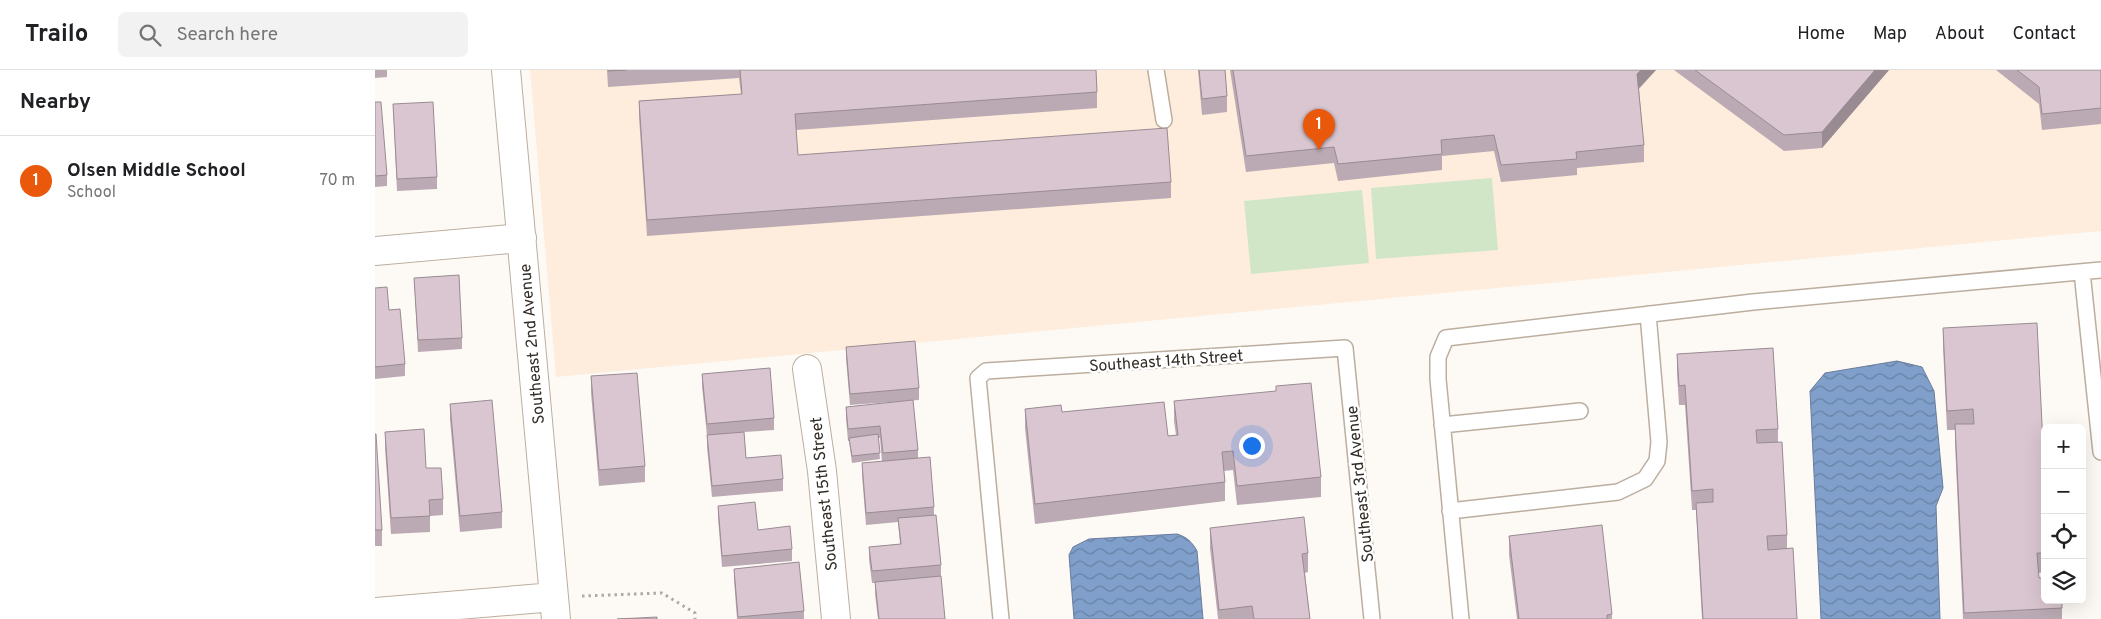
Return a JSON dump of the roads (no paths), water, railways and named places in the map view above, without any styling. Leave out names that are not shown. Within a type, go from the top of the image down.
[{"type":"street","name":"Southeast 2nd Avenue","points":[[506,70],[555,608]]},
{"type":"street","points":[[375,251],[522,238]]},
{"type":"street","name":"Southeast 15th Street","points":[[807,369],[822,471],[836,619]]},
{"type":"street","points":[[375,612],[555,608]]},
{"type":"lane","points":[[1156,70],[1165,120]]},
{"type":"lane","points":[[1461,619],[1442,425],[1438,357],[1446,338],[1753,302],[2101,270]]},
{"type":"lane","points":[[2081,272],[2101,444]]},
{"type":"lane","points":[[1450,511],[1618,492],[1645,479],[1657,461],[1659,442],[1648,314]]},
{"type":"lane","name":"Southeast 14th Street","points":[[1001,619],[978,378],[986,371],[1345,348]]},
{"type":"lane","name":"Southeast 3rd Avenue","points":[[1345,348],[1372,619]]},
{"type":"lane","points":[[1442,425],[1580,411]]},
{"type":"water","points":[[1897,361],[1922,367],[1934,391],[1943,488],[1936,506],[1940,619],[1821,619],[1810,391],[1825,373]]},
{"type":"water","points":[[1177,534],[1189,540],[1197,551],[1203,619],[1074,619],[1069,555],[1073,547],[1089,539]]},
{"type":"place","name":"Olsen Middle School","points":[[1319,150]]}]
